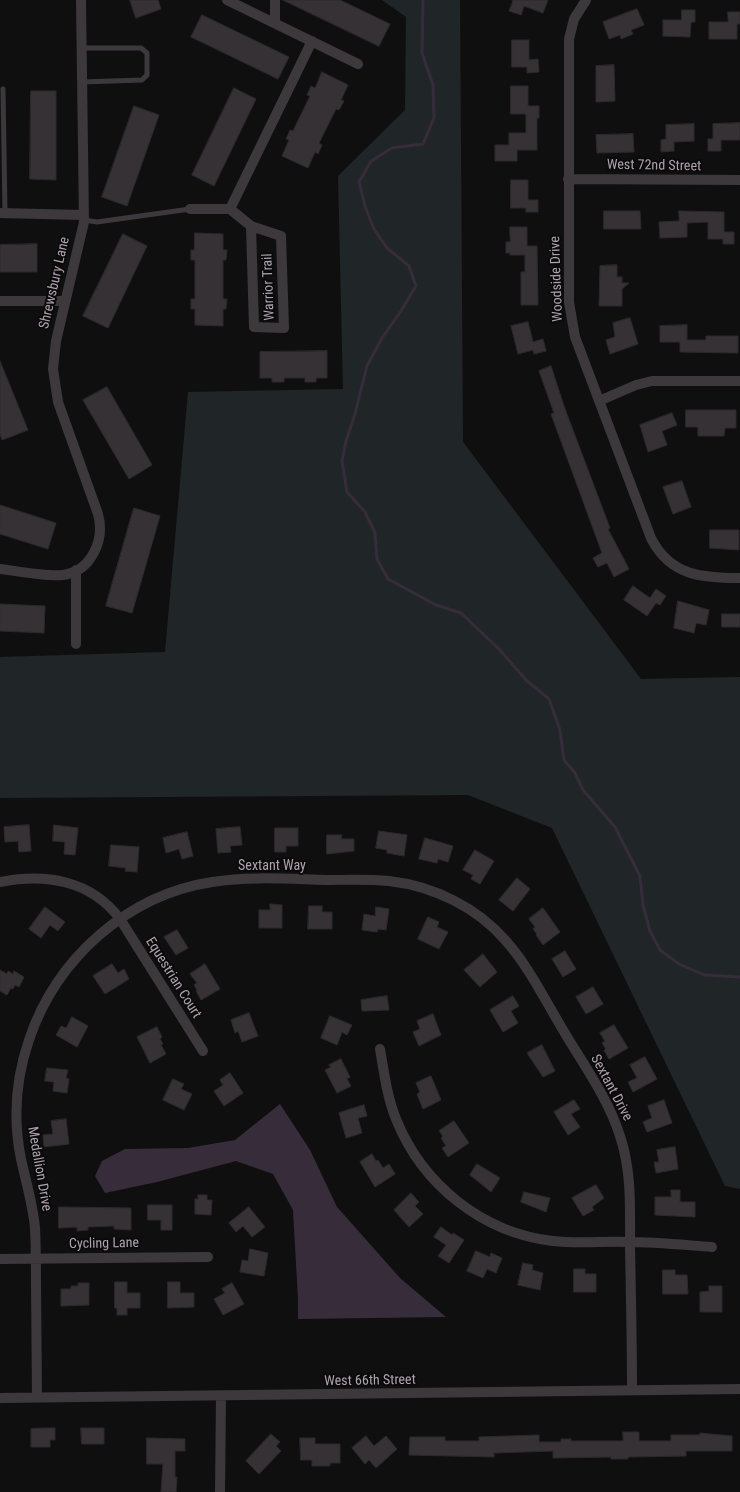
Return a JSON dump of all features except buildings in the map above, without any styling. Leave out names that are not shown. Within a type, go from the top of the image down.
[{"type":"street","name":"Shrewsbury Lane","points":[[76,570],[88,562],[98,544],[99,520],[58,402],[53,375],[55,346],[83,217],[81,0]]},
{"type":"street","points":[[227,0],[244,4],[274,23],[358,64]]},
{"type":"street","points":[[274,0],[274,23]]},
{"type":"street","name":"Woodside Drive","points":[[586,0],[574,19],[569,39],[568,178],[570,310],[575,337],[651,538],[656,546],[672,564],[686,572],[706,578],[740,578]]},
{"type":"street","points":[[188,210],[230,209],[312,41]]},
{"type":"street","name":"West 72nd Street","points":[[568,178],[740,180]]},
{"type":"street","name":"Warrior Trail","points":[[230,209],[251,226],[281,236],[284,328],[254,327],[251,226]]},
{"type":"street","points":[[2,213],[83,217]]},
{"type":"street","points":[[0,301],[65,301]]},
{"type":"street","points":[[599,401],[636,385],[652,381],[740,381]]},
{"type":"street","points":[[0,569],[61,575],[76,570],[76,644]]},
{"type":"street","name":"Equestrian Court","points":[[0,882],[35,878],[66,881],[90,891],[106,904],[120,919],[203,1051]]},
{"type":"street","name":"Sextant Way","points":[[120,919],[165,895],[214,882],[248,879],[374,881],[412,885],[431,890]]},
{"type":"street","name":"Sextant Drive","points":[[431,890],[468,908],[505,939],[521,960],[603,1098],[619,1131],[626,1157],[630,1191],[632,1390]]},
{"type":"street","name":"Medallion Drive","points":[[37,1398],[33,1215],[21,1156],[17,1120],[19,1078],[25,1052],[37,1018],[60,977],[91,942],[120,919]]},
{"type":"street","points":[[380,1049],[390,1103],[404,1137],[426,1172],[456,1201],[487,1221],[515,1233],[561,1242],[630,1242],[712,1248]]},
{"type":"street","name":"Cycling Lane","points":[[0,1259],[208,1256]]},
{"type":"street","name":"West 66th Street","points":[[0,1398],[740,1389]]},
{"type":"street","points":[[220,1492],[221,1396]]},
{"type":"lane","points":[[82,48],[140,48],[147,53],[147,75],[142,80],[82,82]]},
{"type":"lane","points":[[2,213],[3,88]]},
{"type":"lane","points":[[83,217],[98,222],[188,210]]},
{"type":"shaded area","points":[[382,0],[460,0],[463,442],[641,679],[740,677],[740,1189],[725,1186],[552,828],[468,795],[0,798],[0,657],[165,652],[188,392],[343,389],[338,176],[405,110],[406,17]]},
{"type":"shaded area","points":[[280,1104],[310,1150],[337,1207],[400,1278],[446,1317],[298,1319],[293,1210],[273,1174],[236,1161],[157,1182],[105,1193],[95,1176],[102,1161],[125,1149],[188,1148],[235,1140]]},
{"type":"waterway","points":[[423,0],[422,53],[433,85],[434,118],[423,144],[392,148],[371,161],[359,182],[365,206],[374,229],[387,248],[409,266],[416,286],[382,338],[367,366],[342,461],[347,492],[365,512],[375,533],[377,559],[388,579],[436,605],[461,613],[499,649],[527,681],[549,699],[560,730],[564,760],[575,773],[583,790],[615,827],[640,876],[643,905],[650,931],[660,950],[679,964],[704,975],[740,977]]}]
